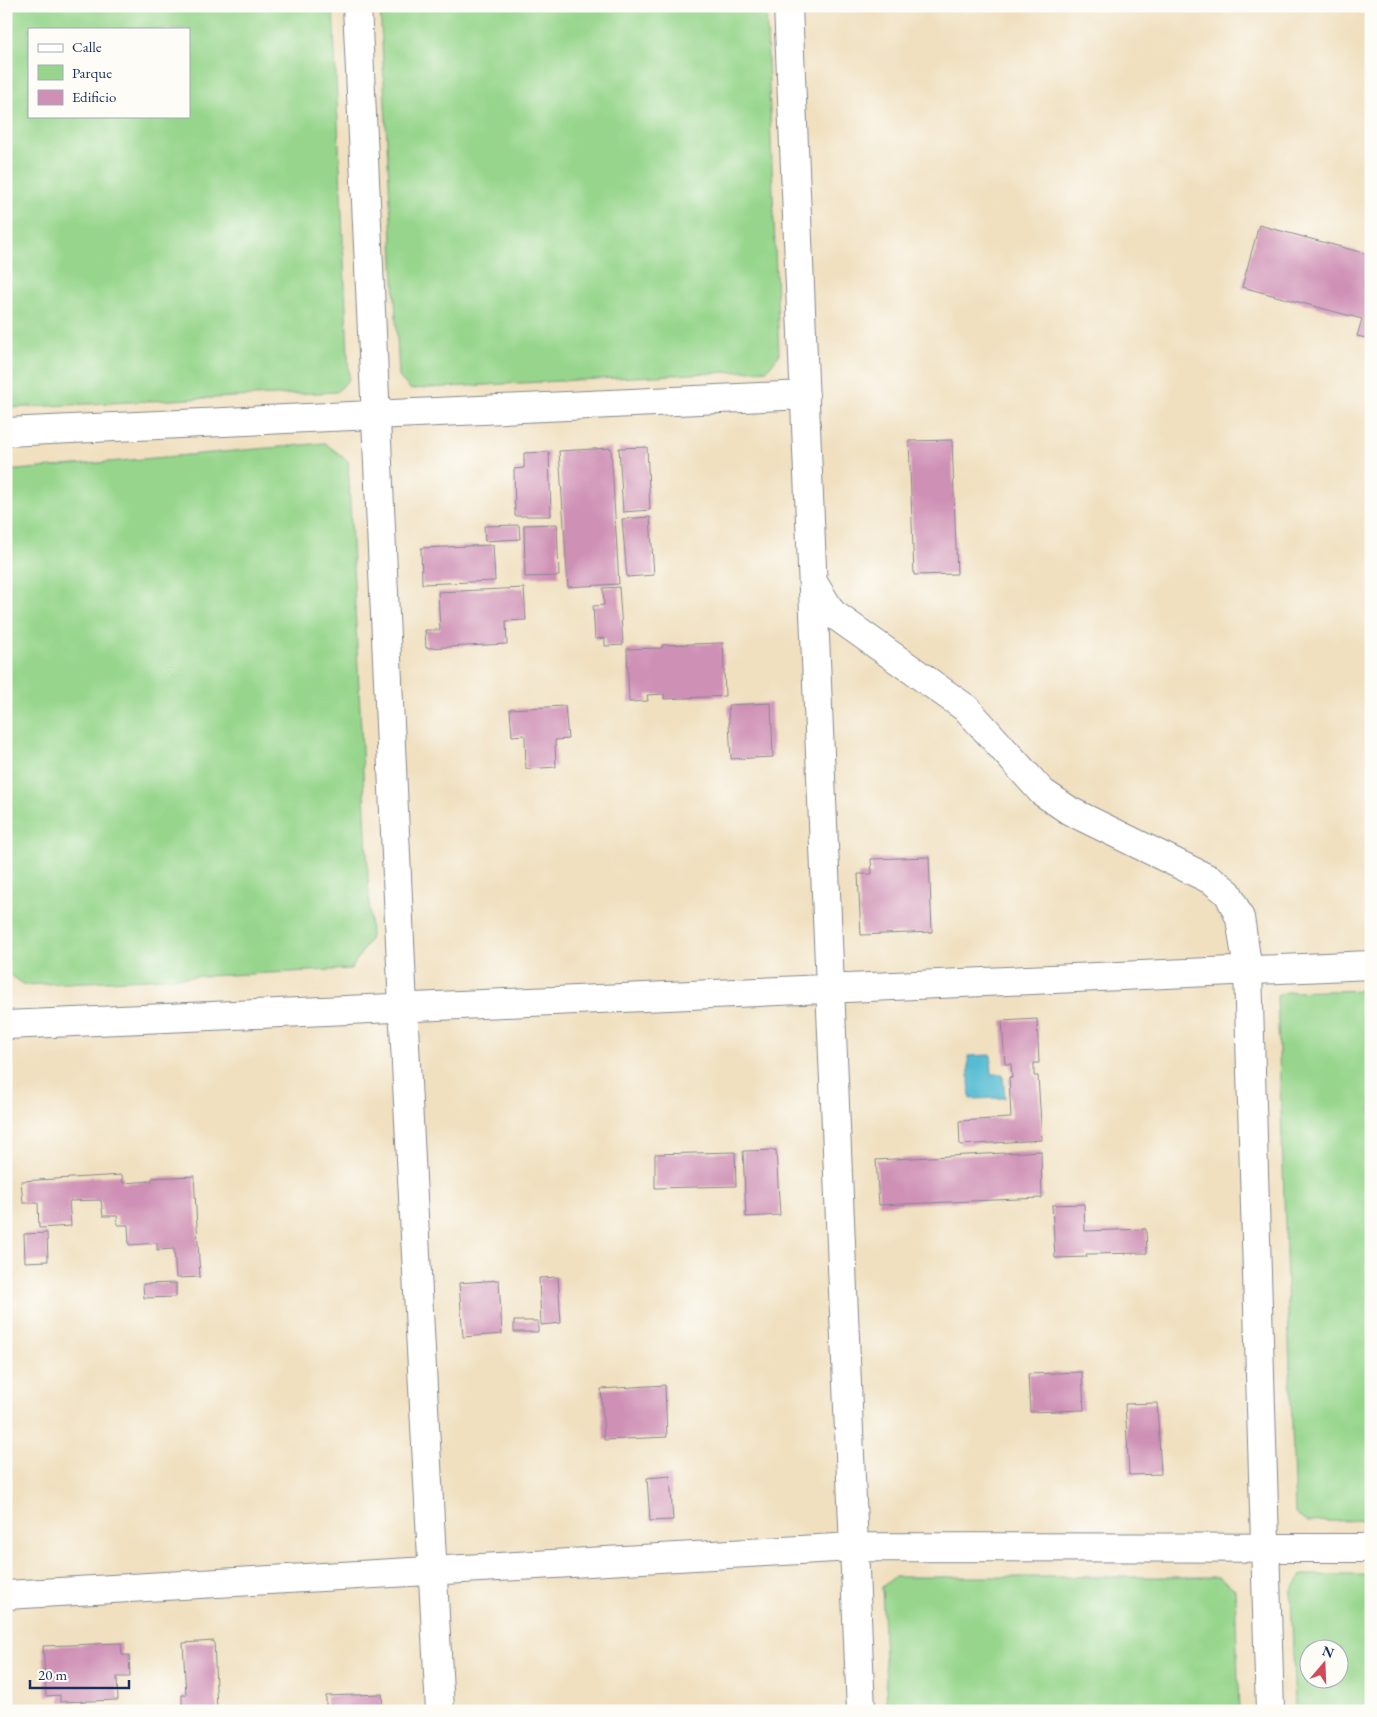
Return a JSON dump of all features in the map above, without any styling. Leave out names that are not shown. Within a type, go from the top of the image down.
[{"type":"street","points":[[357,6],[403,1007],[440,1711]]},
{"type":"street","points":[[788,6],[860,1711]]},
{"type":"street","points":[[6,432],[805,395]]},
{"type":"street","points":[[812,581],[832,613],[967,709],[1042,792],[1070,811],[1213,881],[1228,894],[1240,918],[1248,970],[1270,1711]]},
{"type":"street","points":[[6,1025],[1371,966]]},
{"type":"street","points":[[6,1595],[853,1547],[1371,1548]]},
{"type":"green space","points":[[6,6],[333,6],[349,379],[337,392],[6,408]]},
{"type":"green space","points":[[380,6],[766,6],[779,355],[767,370],[410,389],[399,377]]},
{"type":"green space","points":[[325,443],[348,461],[371,937],[351,969],[25,985],[6,972],[6,471]]},
{"type":"green space","points":[[1371,990],[1371,1520],[1306,1522],[1295,1513],[1277,996],[1286,992]]},
{"type":"green space","points":[[1302,1575],[1371,1575],[1371,1711],[1295,1711],[1291,1591]]},
{"type":"green space","points":[[894,1577],[1219,1577],[1235,1589],[1239,1711],[887,1711],[882,1587]]},
{"type":"water","points":[[991,1055],[992,1074],[1003,1074],[1005,1098],[970,1099],[968,1056]]},
{"type":"building","points":[[1259,225],[1371,255],[1371,339],[1357,336],[1362,319],[1242,287]]},
{"type":"building","points":[[952,440],[957,574],[914,575],[909,441]]},
{"type":"building","points":[[647,447],[650,510],[623,512],[619,448]]},
{"type":"building","points":[[611,448],[619,584],[568,587],[559,451]]},
{"type":"building","points":[[549,452],[551,516],[515,516],[514,469],[524,468],[524,453]]},
{"type":"building","points":[[650,517],[654,575],[627,577],[622,519]]},
{"type":"building","points":[[557,524],[559,576],[525,577],[524,525]]},
{"type":"building","points":[[519,525],[520,539],[485,541],[484,526]]},
{"type":"building","points":[[493,545],[495,581],[422,584],[421,548]]},
{"type":"building","points":[[619,587],[623,645],[605,646],[605,638],[595,639],[593,606],[604,605],[603,588]]},
{"type":"building","points":[[524,588],[526,620],[506,621],[507,644],[426,648],[425,630],[440,630],[438,592]]},
{"type":"building","points":[[723,643],[725,696],[664,699],[664,694],[647,695],[648,701],[629,702],[627,649],[662,648],[662,645]]},
{"type":"building","points":[[771,703],[773,757],[731,759],[728,705]]},
{"type":"building","points":[[565,706],[568,739],[555,740],[556,767],[526,769],[525,735],[512,736],[510,709]]},
{"type":"building","points":[[929,857],[932,932],[861,935],[858,874],[872,874],[871,859]]},
{"type":"building","points":[[1037,1019],[1039,1063],[1034,1063],[1034,1076],[1038,1076],[1042,1140],[960,1145],[959,1121],[1011,1118],[1009,1077],[1012,1078],[1011,1064],[1005,1064],[1002,1021]]},
{"type":"building","points":[[776,1150],[780,1215],[746,1217],[743,1151]]},
{"type":"building","points":[[1041,1151],[1042,1198],[879,1205],[876,1160]]},
{"type":"building","points":[[735,1152],[736,1186],[655,1188],[655,1154]]},
{"type":"building","points":[[122,1175],[123,1183],[152,1181],[152,1178],[194,1176],[200,1277],[176,1278],[174,1249],[157,1250],[157,1243],[129,1245],[128,1225],[118,1225],[117,1216],[103,1216],[101,1200],[69,1201],[71,1226],[39,1228],[38,1203],[23,1203],[21,1181]]},
{"type":"building","points":[[1084,1204],[1085,1231],[1146,1229],[1147,1253],[1086,1254],[1087,1257],[1055,1258],[1052,1205]]},
{"type":"building","points":[[47,1233],[48,1261],[25,1262],[24,1234]]},
{"type":"building","points":[[558,1277],[561,1323],[541,1325],[539,1278]]},
{"type":"building","points":[[499,1280],[502,1334],[463,1337],[459,1283]]},
{"type":"building","points":[[176,1283],[176,1297],[144,1298],[143,1284]]},
{"type":"building","points":[[514,1321],[538,1321],[538,1332],[514,1332]]},
{"type":"building","points":[[1082,1372],[1084,1410],[1030,1412],[1028,1374]]},
{"type":"building","points":[[665,1385],[667,1437],[604,1440],[601,1389]]},
{"type":"building","points":[[1157,1403],[1161,1474],[1129,1475],[1125,1404]]},
{"type":"building","points":[[670,1476],[673,1520],[650,1521],[647,1478]]},
{"type":"building","points":[[214,1641],[217,1711],[182,1711],[182,1695],[186,1695],[183,1643]]},
{"type":"building","points":[[121,1643],[122,1655],[129,1655],[130,1677],[117,1677],[118,1700],[60,1702],[60,1695],[46,1696],[43,1646]]},
{"type":"building","points":[[382,1694],[383,1711],[326,1711],[326,1696]]},
{"type":"building","points":[[535,1707],[535,1711],[500,1711],[500,1709]]}]
